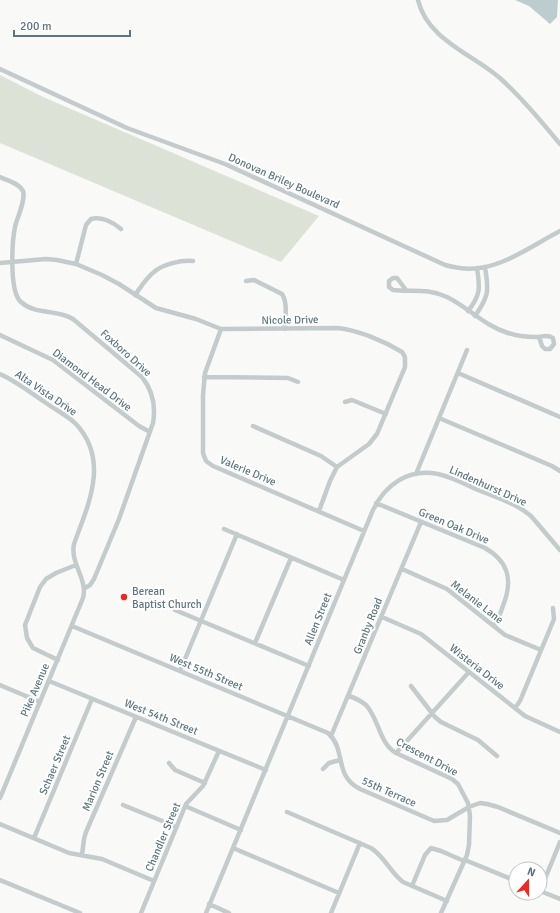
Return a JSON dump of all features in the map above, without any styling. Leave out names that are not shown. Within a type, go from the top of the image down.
[{"type":"street","points":[[418,0],[424,16],[433,28],[454,46],[501,79],[560,144]]},
{"type":"street","name":"Donovan Briley Boulevard","points":[[0,69],[127,128],[225,164],[438,262],[453,267],[486,267],[509,258],[560,231]]},
{"type":"street","name":"Foxboro Drive","points":[[0,177],[16,184],[22,191],[23,198],[13,239],[15,292],[19,301],[29,308],[60,313],[73,319],[142,377],[150,388],[154,401],[154,415],[150,432],[119,519],[99,569],[92,583],[85,588]]},
{"type":"street","points":[[76,264],[86,225],[91,219],[98,218],[106,220],[121,229]]},
{"type":"street","name":"Nicole Drive","points":[[0,263],[46,259],[76,264],[102,275],[156,308],[196,319],[220,329],[350,329],[402,352],[405,357],[405,367],[377,434],[369,444],[337,467],[318,511]]},
{"type":"street","points":[[136,295],[151,275],[157,270],[177,262],[194,261]]},
{"type":"street","points":[[475,316],[488,294],[486,267]]},
{"type":"street","points":[[468,311],[477,298],[479,286],[477,268]]},
{"type":"street","points":[[246,281],[254,280],[282,294],[285,305],[285,328]]},
{"type":"street","points":[[479,286],[488,287]]},
{"type":"street","points":[[406,290],[425,290],[438,294],[454,301],[491,326],[506,333],[539,337]]},
{"type":"street","points":[[477,298],[485,301]]},
{"type":"street","name":"Valerie Drive","points":[[220,329],[204,377],[204,458],[213,466],[364,531]]},
{"type":"street","name":"Diamond Head Drive","points":[[0,335],[53,360],[138,426],[150,432]]},
{"type":"street","points":[[416,474],[468,350]]},
{"type":"street","name":"Alta Vista Drive","points":[[0,374],[15,382],[70,419],[82,432],[89,446],[94,465],[94,478],[90,501],[73,546],[73,556],[85,588]]},
{"type":"street","points":[[458,374],[560,417]]},
{"type":"street","points":[[204,377],[288,378],[298,382]]},
{"type":"street","points":[[345,402],[354,401],[386,414]]},
{"type":"street","points":[[439,418],[552,466],[560,471]]},
{"type":"street","points":[[253,426],[321,456],[337,467]]},
{"type":"street","name":"Lindenhurst Drive","points":[[416,474],[430,473],[442,475],[520,508],[529,514],[560,550]]},
{"type":"street","name":"Allen Street","points":[[206,913],[376,503],[391,485],[407,476],[416,474]]},
{"type":"street","name":"Green Oak Drive","points":[[376,503],[484,548],[496,555],[508,574],[508,589],[499,617],[494,626]]},
{"type":"street","name":"Granby Road","points":[[331,736],[421,522]]},
{"type":"street","points":[[224,529],[344,580]]},
{"type":"street","points":[[180,671],[236,534]]},
{"type":"street","points":[[255,643],[291,558]]},
{"type":"street","points":[[58,660],[33,648],[27,638],[25,624],[40,587],[46,579],[56,573],[76,566]]},
{"type":"street","name":"Melanie Lane","points":[[402,569],[446,589],[509,637],[541,650]]},
{"type":"street","name":"Pike Avenue","points":[[0,798],[82,602],[85,588]]},
{"type":"street","points":[[515,708],[520,701],[554,619],[553,608]]},
{"type":"street","points":[[175,610],[309,666]]},
{"type":"street","name":"Wisteria Drive","points":[[382,617],[421,634],[527,718],[560,732]]},
{"type":"street","name":"West 55th Street","points":[[72,626],[288,716],[328,733],[331,736]]},
{"type":"street","points":[[396,753],[431,712],[469,672]]},
{"type":"street","name":"West 54th Street","points":[[49,681],[266,770]]},
{"type":"street","points":[[0,685],[40,702]]},
{"type":"street","points":[[411,686],[431,712],[441,722],[478,740],[498,756]]},
{"type":"street","name":"Crescent Drive","points":[[349,696],[360,700],[368,708],[389,748],[396,753],[452,778],[467,798],[469,807],[469,845],[465,860],[441,913]]},
{"type":"street","name":"Schaer Street","points":[[34,838],[92,699]]},
{"type":"street","name":"Marion Street","points":[[82,855],[86,832],[136,717]]},
{"type":"street","name":"55th Terrace","points":[[331,736],[337,746],[345,776],[354,786],[429,819],[439,821],[447,820],[469,807]]},
{"type":"street","name":"Chandler Street","points":[[141,913],[185,806],[205,783],[219,751]]},
{"type":"street","points":[[323,769],[329,763],[340,760]]},
{"type":"street","points":[[169,763],[175,770],[205,783]]},
{"type":"street","points":[[469,807],[480,803],[491,804],[560,833]]},
{"type":"street","points":[[123,805],[177,828]]},
{"type":"street","points":[[185,806],[241,830]]},
{"type":"street","points":[[286,812],[360,843],[375,851],[406,884],[447,900]]},
{"type":"street","points":[[0,824],[69,853],[102,859],[154,882]]},
{"type":"street","points":[[548,871],[560,842]]},
{"type":"street","points":[[331,913],[360,843]]},
{"type":"street","points":[[233,848],[339,893]]},
{"type":"street","points":[[412,886],[425,854],[431,848],[508,878]]},
{"type":"street","points":[[0,880],[80,913]]},
{"type":"street","points":[[548,894],[560,899]]},
{"type":"street","points":[[209,904],[229,913]]},
{"type":"shaded area","points":[[515,0],[558,0],[557,17],[550,24],[529,6]]},
{"type":"shaded area","points":[[0,75],[43,97],[319,216],[281,262],[0,143]]},
{"type":"place","name":"Berean Baptist Church","points":[[124,597]]}]
